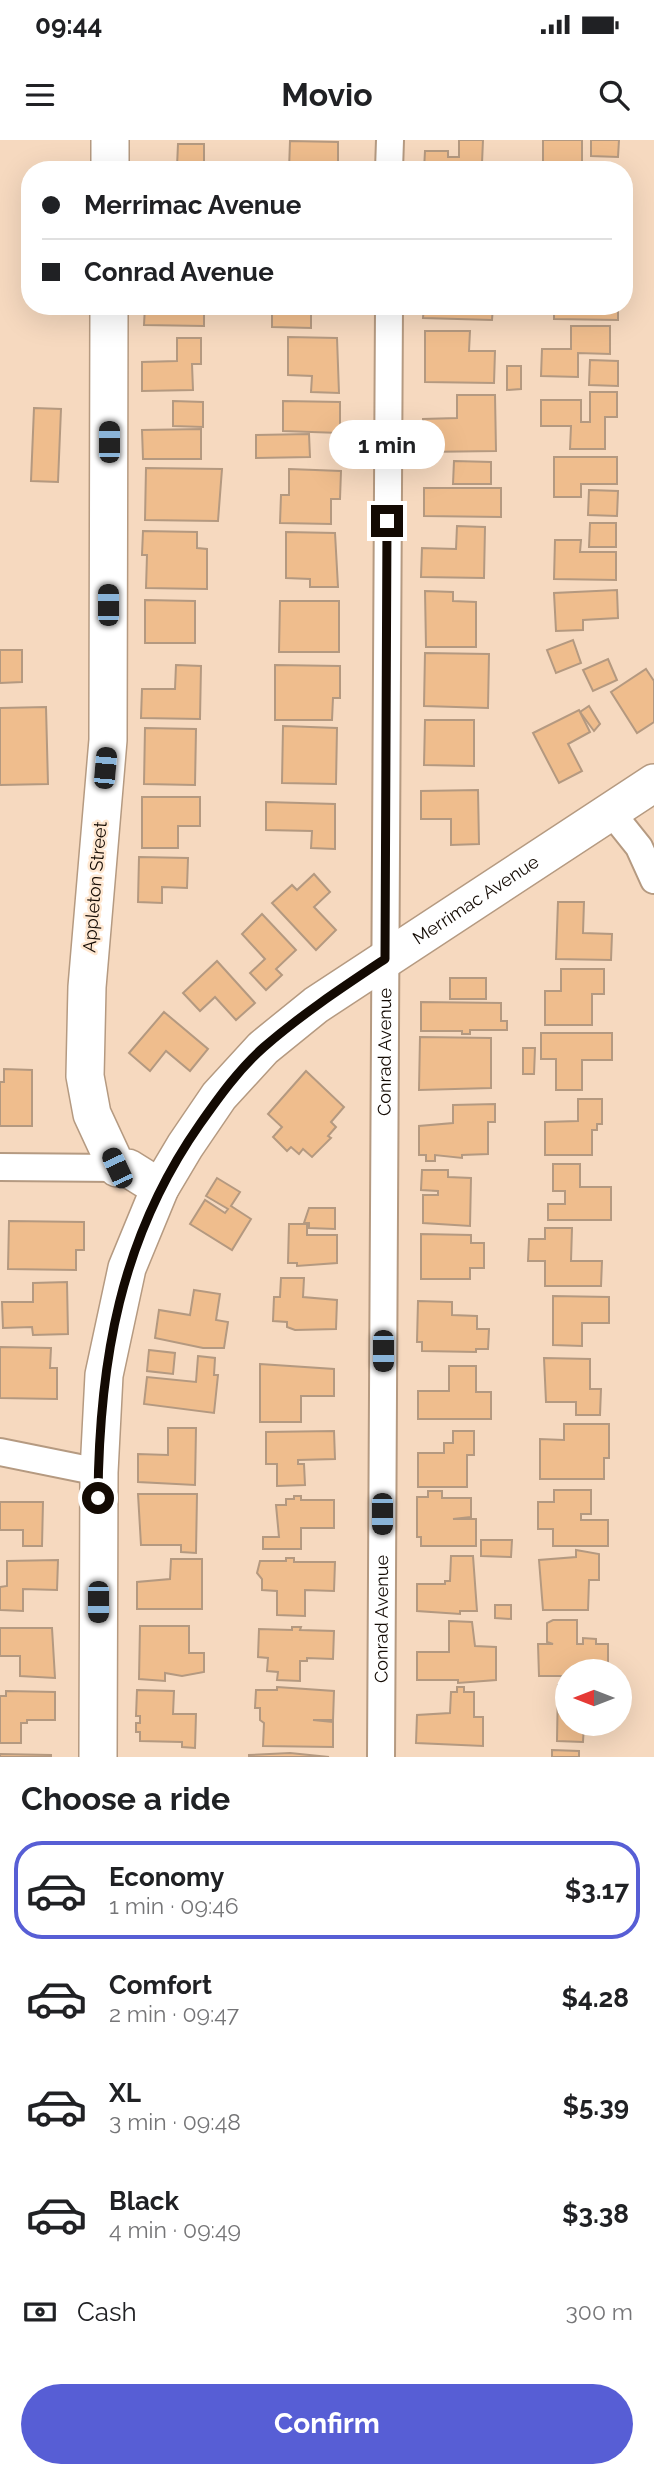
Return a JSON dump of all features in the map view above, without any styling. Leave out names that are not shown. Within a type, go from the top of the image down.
[{"type":"street","points":[[110,140],[110,161]]},
{"type":"street","points":[[389,161],[390,140]]},
{"type":"street","name":"Appleton Street","points":[[109,315],[108,740],[87,987],[85,1076],[92,1114],[117,1168]]},
{"type":"street","name":"Conrad Avenue","points":[[381,1757],[389,315]]},
{"type":"street","name":"Merrimac Avenue","points":[[98,1757],[99,1472],[104,1375],[127,1268],[160,1188],[219,1096],[263,1048],[316,1005],[654,783]]},
{"type":"street","points":[[611,812],[639,847],[654,880]]},
{"type":"street","points":[[0,1167],[128,1168],[160,1188]]},
{"type":"street","points":[[0,1452],[99,1472]]},
{"type":"building","points":[[459,140],[483,140],[482,161],[424,161],[425,151],[448,151],[448,157],[459,157]]},
{"type":"building","points":[[543,140],[582,140],[582,161],[543,161]]},
{"type":"building","points":[[591,140],[619,140],[618,157],[591,156]]},
{"type":"building","points":[[290,141],[338,142],[338,161],[289,161]]},
{"type":"building","points":[[178,144],[204,144],[204,161],[177,161]]},
{"type":"building","points":[[145,315],[204,315],[204,326],[144,325]]},
{"type":"building","points":[[272,315],[311,315],[311,328],[272,327]]},
{"type":"building","points":[[423,315],[492,315],[492,320],[423,318]]},
{"type":"building","points":[[554,315],[618,315],[618,320],[554,319]]},
{"type":"building","points":[[571,326],[610,326],[610,354],[578,353],[578,377],[541,376],[542,349],[571,349]]},
{"type":"building","points":[[425,331],[470,331],[469,351],[495,351],[494,383],[425,382]]},
{"type":"building","points":[[288,337],[337,338],[339,393],[311,392],[312,376],[288,375]]},
{"type":"building","points":[[177,338],[201,338],[201,364],[192,364],[193,390],[142,391],[142,362],[177,361]]},
{"type":"building","points":[[590,360],[618,361],[618,386],[589,385]]},
{"type":"building","points":[[507,366],[521,366],[521,389],[507,390]]},
{"type":"building","points":[[590,392],[617,392],[617,417],[605,417],[605,449],[570,449],[571,426],[541,426],[541,400],[581,400],[581,422],[590,422]]},
{"type":"building","points":[[457,395],[495,395],[496,451],[423,452],[423,419],[457,418]]},
{"type":"building","points":[[173,401],[203,402],[203,427],[173,426]]},
{"type":"building","points":[[283,401],[340,402],[340,433],[283,431]]},
{"type":"building","points":[[34,408],[61,409],[58,482],[31,481]]},
{"type":"building","points":[[201,429],[201,459],[143,459],[142,430]]},
{"type":"building","points":[[309,434],[310,457],[256,458],[256,435]]},
{"type":"building","points":[[554,457],[617,457],[617,484],[581,484],[581,497],[554,497]]},
{"type":"building","points":[[454,461],[491,462],[491,484],[453,484]]},
{"type":"building","points":[[146,468],[222,469],[218,521],[145,520]]},
{"type":"building","points":[[289,469],[341,471],[340,499],[331,499],[331,524],[280,523],[281,495],[289,495]]},
{"type":"building","points":[[424,488],[501,488],[501,517],[424,516]]},
{"type":"building","points":[[589,490],[618,491],[617,516],[588,515]]},
{"type":"building","points":[[590,523],[616,523],[616,547],[589,547]]},
{"type":"building","points":[[457,526],[485,527],[484,578],[421,577],[422,548],[456,549]]},
{"type":"building","points":[[143,531],[197,532],[197,548],[207,549],[207,589],[146,588],[147,555],[142,555]]},
{"type":"building","points":[[286,532],[335,533],[338,587],[310,587],[310,579],[286,578]]},
{"type":"building","points":[[555,540],[581,540],[580,552],[616,552],[616,580],[554,579]]},
{"type":"building","points":[[617,590],[618,618],[583,620],[583,630],[556,631],[554,593]]},
{"type":"building","points":[[425,591],[453,592],[453,601],[476,602],[476,647],[426,647]]},
{"type":"building","points":[[145,600],[195,601],[195,643],[145,643]]},
{"type":"building","points":[[280,601],[339,601],[339,652],[279,652]]},
{"type":"building","points":[[573,640],[581,663],[556,673],[547,650]]},
{"type":"building","points":[[0,650],[22,650],[22,682],[0,683]]},
{"type":"building","points":[[425,653],[489,654],[488,708],[424,706]]},
{"type":"building","points":[[608,659],[617,680],[593,691],[583,670]]},
{"type":"building","points":[[176,665],[201,666],[200,719],[141,718],[142,689],[175,689]]},
{"type":"building","points":[[275,665],[340,666],[340,698],[333,698],[332,720],[275,720]]},
{"type":"building","points":[[646,669],[654,681],[654,722],[637,733],[611,692]]},
{"type":"building","points":[[589,706],[600,724],[594,731],[580,712]]},
{"type":"building","points":[[46,707],[48,784],[0,785],[0,708]]},
{"type":"building","points":[[579,710],[590,732],[568,744],[582,771],[559,783],[533,733]]},
{"type":"building","points":[[425,720],[474,720],[474,766],[424,765]]},
{"type":"building","points":[[283,726],[337,728],[336,784],[282,783]]},
{"type":"building","points":[[145,728],[196,729],[195,785],[144,784]]},
{"type":"building","points":[[478,790],[479,844],[451,845],[451,819],[421,819],[421,791]]},
{"type":"building","points":[[142,797],[200,797],[200,826],[178,826],[178,848],[142,848]]},
{"type":"building","points":[[266,802],[335,804],[335,849],[311,848],[312,831],[266,830]]},
{"type":"building","points":[[139,857],[188,858],[187,888],[162,887],[162,903],[138,902]]},
{"type":"building","points":[[314,874],[330,892],[314,907],[336,930],[316,950],[272,903],[292,885],[297,890]]},
{"type":"building","points":[[558,902],[584,902],[583,933],[612,934],[611,960],[556,959]]},
{"type":"building","points":[[262,914],[296,950],[276,969],[282,975],[266,990],[250,973],[265,959],[242,934]]},
{"type":"building","points":[[217,961],[255,1003],[236,1020],[215,997],[200,1011],[183,993]]},
{"type":"building","points":[[561,969],[604,969],[604,994],[592,994],[592,1025],[545,1025],[545,991],[561,991]]},
{"type":"building","points":[[450,978],[486,978],[486,999],[450,999]]},
{"type":"building","points":[[421,1002],[501,1003],[501,1021],[507,1021],[507,1030],[470,1030],[470,1034],[462,1034],[462,1031],[421,1031]]},
{"type":"building","points":[[164,1012],[208,1049],[190,1071],[166,1051],[150,1071],[129,1053]]},
{"type":"building","points":[[541,1033],[612,1033],[612,1060],[582,1060],[582,1090],[556,1090],[556,1059],[541,1059]]},
{"type":"building","points":[[420,1037],[491,1038],[491,1088],[419,1090]]},
{"type":"building","points":[[523,1048],[535,1048],[534,1074],[523,1074]]},
{"type":"building","points":[[4,1069],[32,1070],[32,1126],[0,1126],[0,1082],[4,1082]]},
{"type":"building","points":[[306,1071],[344,1107],[331,1122],[336,1127],[328,1136],[331,1138],[312,1157],[303,1149],[299,1154],[291,1147],[287,1151],[273,1137],[282,1127],[268,1114]]},
{"type":"building","points":[[578,1099],[602,1099],[602,1124],[597,1124],[597,1130],[592,1130],[592,1155],[545,1155],[545,1122],[578,1121]]},
{"type":"building","points":[[495,1104],[495,1122],[488,1122],[488,1154],[462,1155],[462,1158],[435,1155],[435,1161],[426,1161],[426,1155],[419,1155],[419,1126],[453,1123],[453,1105]]},
{"type":"building","points":[[553,1164],[580,1164],[580,1187],[611,1187],[611,1220],[548,1220],[548,1204],[565,1204],[565,1191],[553,1191]]},
{"type":"building","points":[[422,1170],[448,1170],[448,1177],[471,1178],[470,1226],[423,1223],[423,1195],[438,1195],[438,1191],[421,1190]]},
{"type":"building","points":[[217,1178],[240,1192],[231,1206],[251,1219],[232,1250],[190,1224],[205,1200],[225,1213],[228,1209],[206,1196]]},
{"type":"building","points":[[309,1208],[335,1208],[335,1229],[309,1228],[309,1223],[304,1223]]},
{"type":"building","points":[[9,1221],[84,1222],[84,1250],[76,1250],[76,1270],[8,1269]]},
{"type":"building","points":[[289,1224],[307,1224],[307,1235],[337,1235],[337,1263],[297,1266],[297,1263],[288,1263]]},
{"type":"building","points":[[545,1228],[572,1228],[571,1261],[602,1261],[601,1286],[545,1286],[545,1261],[528,1261],[529,1239],[545,1239]]},
{"type":"building","points":[[421,1234],[471,1235],[471,1243],[484,1243],[484,1268],[470,1268],[470,1279],[421,1279]]},
{"type":"building","points":[[281,1278],[304,1278],[303,1297],[337,1300],[336,1329],[295,1330],[287,1327],[287,1322],[273,1321],[274,1297],[280,1297]]},
{"type":"building","points":[[67,1282],[68,1334],[33,1335],[32,1327],[3,1328],[2,1302],[33,1302],[33,1283]]},
{"type":"building","points":[[194,1290],[220,1294],[216,1320],[228,1322],[224,1348],[203,1348],[155,1338],[159,1310],[190,1315]]},
{"type":"building","points":[[553,1296],[609,1297],[609,1323],[582,1323],[582,1346],[553,1345]]},
{"type":"building","points":[[418,1301],[452,1302],[452,1315],[477,1316],[477,1329],[489,1329],[488,1349],[476,1349],[476,1352],[422,1351],[422,1342],[417,1342]]},
{"type":"building","points":[[0,1347],[51,1348],[50,1368],[57,1368],[57,1399],[0,1398]]},
{"type":"building","points":[[149,1350],[175,1353],[173,1374],[147,1371]]},
{"type":"building","points":[[198,1356],[215,1358],[214,1375],[218,1375],[214,1413],[144,1404],[147,1377],[196,1382]]},
{"type":"building","points":[[544,1358],[590,1359],[590,1389],[601,1389],[600,1415],[576,1415],[576,1402],[546,1402]]},
{"type":"building","points":[[260,1364],[334,1369],[334,1396],[301,1396],[301,1422],[260,1422]]},
{"type":"building","points":[[449,1366],[476,1366],[476,1392],[491,1392],[491,1419],[418,1419],[418,1391],[449,1391]]},
{"type":"building","points":[[564,1424],[609,1424],[609,1458],[604,1458],[604,1479],[540,1479],[540,1439],[564,1440]]},
{"type":"building","points":[[168,1428],[196,1428],[195,1485],[138,1482],[138,1454],[168,1455]]},
{"type":"building","points":[[334,1431],[335,1459],[298,1460],[298,1464],[304,1464],[305,1485],[277,1486],[277,1464],[266,1464],[266,1432]]},
{"type":"building","points":[[453,1431],[474,1431],[474,1455],[467,1455],[467,1487],[418,1487],[418,1453],[444,1453],[444,1443],[453,1443]]},
{"type":"building","points":[[554,1490],[591,1490],[591,1514],[581,1514],[581,1520],[608,1520],[608,1546],[553,1546],[553,1529],[538,1529],[538,1502],[554,1502]]},
{"type":"building","points":[[428,1491],[442,1491],[442,1498],[471,1498],[471,1517],[453,1519],[476,1519],[476,1546],[421,1546],[421,1537],[417,1537],[417,1497],[428,1497]]},
{"type":"building","points":[[138,1494],[197,1494],[196,1553],[181,1552],[181,1545],[141,1545]]},
{"type":"building","points":[[294,1496],[301,1496],[301,1500],[334,1500],[334,1528],[301,1528],[301,1549],[263,1549],[263,1537],[279,1537],[276,1505],[286,1505],[286,1499],[294,1499]]},
{"type":"building","points":[[0,1502],[43,1502],[42,1546],[23,1546],[23,1530],[0,1530]]},
{"type":"building","points":[[481,1540],[512,1540],[511,1557],[481,1556]]},
{"type":"building","points":[[576,1550],[599,1554],[599,1580],[589,1580],[588,1610],[543,1610],[539,1560],[576,1557]]},
{"type":"building","points":[[451,1556],[473,1556],[477,1611],[460,1611],[460,1614],[417,1611],[417,1584],[445,1584],[445,1581],[450,1581]]},
{"type":"building","points":[[286,1558],[294,1558],[294,1562],[335,1562],[334,1591],[305,1590],[305,1616],[277,1615],[277,1591],[262,1590],[262,1579],[257,1573],[260,1561],[286,1561]]},
{"type":"building","points":[[171,1559],[202,1559],[202,1609],[137,1609],[137,1582],[170,1579]]},
{"type":"building","points":[[58,1560],[57,1590],[23,1589],[23,1611],[0,1610],[0,1587],[7,1586],[7,1561]]},
{"type":"building","points":[[495,1605],[511,1605],[511,1619],[495,1618]]},
{"type":"building","points":[[553,1620],[577,1620],[577,1644],[583,1644],[583,1638],[596,1639],[596,1644],[608,1644],[608,1659],[555,1659],[555,1676],[539,1676],[538,1644],[553,1644],[547,1642],[547,1623]]},
{"type":"building","points":[[449,1621],[472,1622],[475,1646],[496,1647],[496,1680],[458,1683],[458,1680],[417,1680],[417,1652],[449,1652]]},
{"type":"building","points":[[140,1626],[189,1626],[189,1653],[204,1653],[204,1672],[182,1676],[165,1673],[165,1681],[139,1679]]},
{"type":"building","points":[[292,1627],[301,1627],[300,1630],[334,1631],[333,1659],[307,1658],[307,1661],[300,1661],[300,1681],[277,1680],[278,1672],[267,1671],[268,1658],[258,1657],[259,1629],[292,1630]]},
{"type":"building","points":[[0,1628],[52,1628],[55,1678],[20,1676],[20,1656],[0,1656]]},
{"type":"building","points":[[277,1687],[334,1691],[333,1720],[313,1720],[333,1722],[333,1747],[263,1746],[264,1723],[260,1720],[260,1708],[255,1708],[256,1690],[277,1690]]},
{"type":"building","points":[[457,1687],[464,1687],[464,1692],[474,1692],[474,1717],[483,1717],[483,1746],[416,1743],[417,1715],[450,1713],[451,1692],[457,1692]]},
{"type":"building","points":[[137,1690],[174,1691],[173,1714],[196,1714],[195,1748],[182,1747],[182,1742],[140,1741],[140,1732],[136,1732],[136,1723],[140,1723],[140,1716],[136,1716]]},
{"type":"building","points":[[6,1691],[55,1692],[55,1720],[27,1720],[27,1723],[21,1723],[21,1743],[0,1743],[0,1696],[6,1696]]},
{"type":"building","points":[[557,1736],[583,1736],[583,1742],[557,1741]]},
{"type":"building","points":[[552,1750],[579,1751],[579,1757],[552,1757]]},
{"type":"building","points":[[290,1753],[329,1757],[249,1757],[249,1755]]},
{"type":"building","points":[[0,1754],[51,1755],[51,1757],[0,1757]]},
{"type":"route","points":[[98,1498],[104,1375],[115,1319],[127,1268],[160,1188],[219,1096],[263,1048],[316,1005],[385,959],[387,521]]}]
